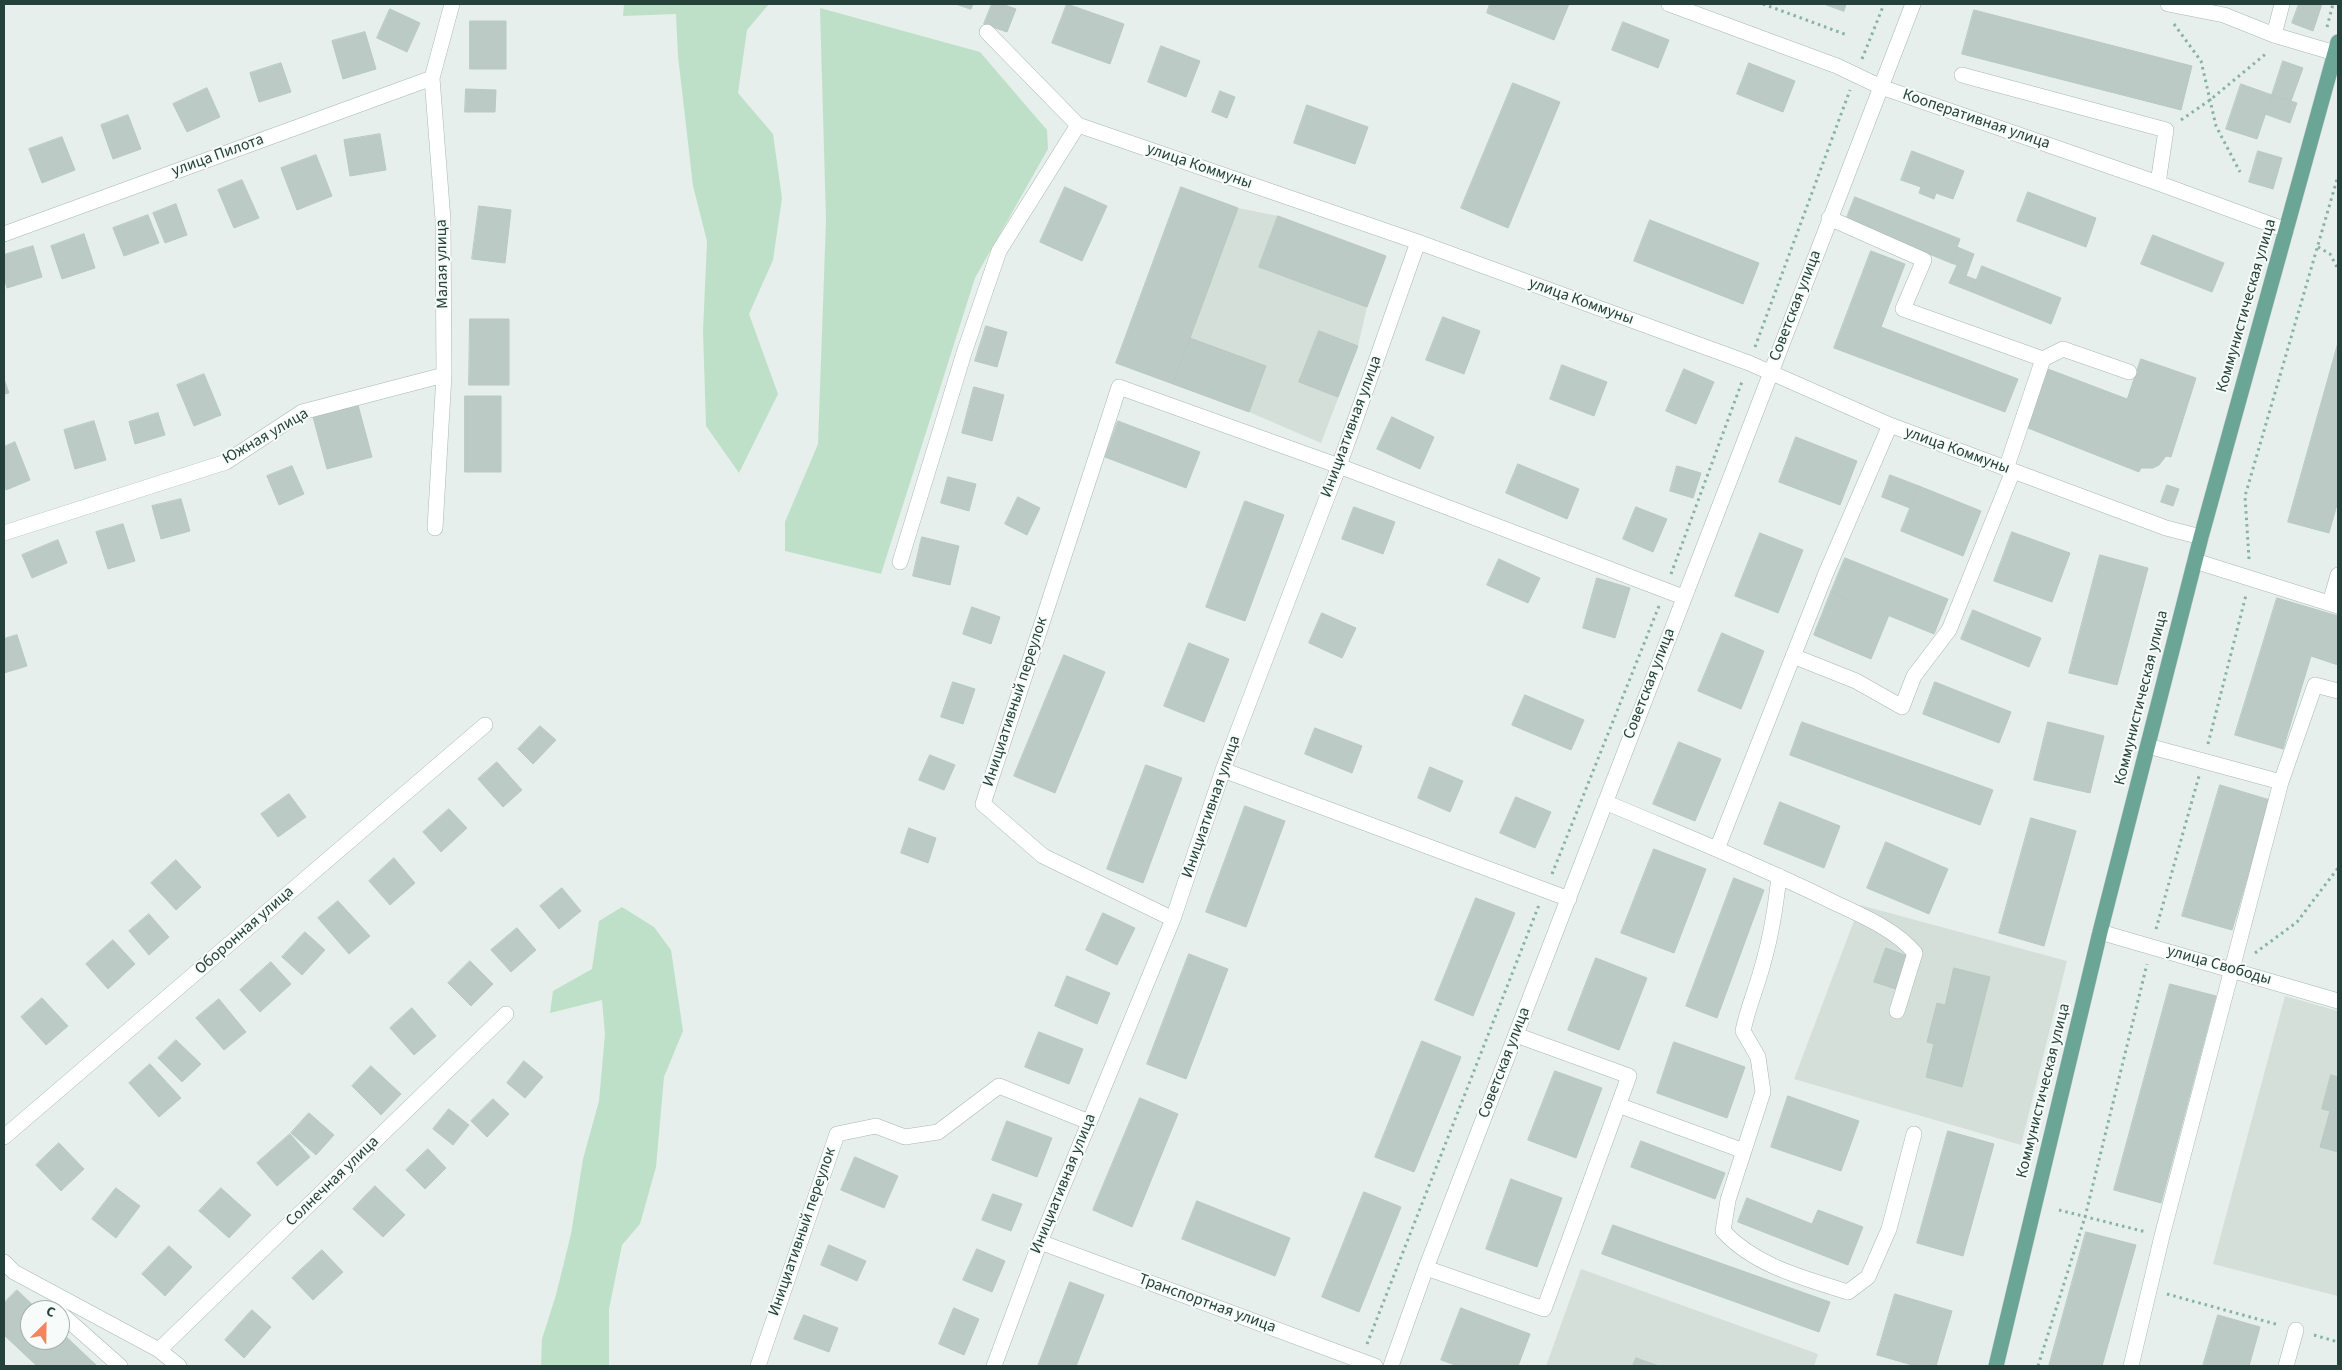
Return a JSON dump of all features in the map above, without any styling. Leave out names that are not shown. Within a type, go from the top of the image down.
[{"type":"main road","name":"Коммунистическая улица","points":[[1996,1366],[2100,932],[2200,537],[2337,48]]},
{"type":"street","name":"Малая улица","points":[[435,528],[444,375],[443,220],[432,78],[452,4]]},
{"type":"street","name":"Кооперативная улица","points":[[1668,4],[1837,66],[1881,87],[2158,182],[2286,230]]},
{"type":"street","name":"Советская улица","points":[[1391,1366],[1426,1268],[1569,899],[1683,597],[1913,4]]},
{"type":"street","points":[[2274,35],[2282,4]]},
{"type":"street","points":[[2169,11],[2224,15],[2274,35],[2337,48]]},
{"type":"street","name":"улица Коммуны","points":[[987,32],[1078,125],[1418,242],[1749,363],[1890,425],[2166,528],[2200,537]]},
{"type":"street","points":[[1962,75],[2166,130],[2158,182]]},
{"type":"street","name":"улица Пилота","points":[[4,234],[432,78]]},
{"type":"street","points":[[900,562],[964,353],[999,251],[1078,125]]},
{"type":"street","points":[[1829,218],[1924,260],[1903,309],[2043,359],[2063,349],[2129,372]]},
{"type":"street","name":"Инициативная улица","points":[[994,1366],[1040,1242],[1173,918],[1223,770],[1339,466],[1418,242]]},
{"type":"street","points":[[1793,656],[1856,681],[1902,707],[1914,676],[1949,630],[2009,470],[2043,359]]},
{"type":"street","name":"Южная улица","points":[[4,533],[226,462],[302,412],[444,375]]},
{"type":"street","name":"Инициативный переулок","points":[[1173,918],[1043,856],[983,804],[1119,387],[1339,466]]},
{"type":"street","points":[[1717,849],[1826,573],[1890,425]]},
{"type":"street","points":[[1339,466],[1683,597]]},
{"type":"street","points":[[2195,561],[2334,605],[2338,575]]},
{"type":"street","points":[[2131,1366],[2162,1236],[2281,782],[2315,685],[2338,691]]},
{"type":"street","name":"Оборонная улица","points":[[4,1137],[485,725]]},
{"type":"street","points":[[2148,746],[2281,782]]},
{"type":"street","points":[[1223,770],[1569,899]]},
{"type":"street","points":[[1605,802],[1779,876],[1856,913],[1904,940],[1915,953],[1897,1010]]},
{"type":"street","points":[[1779,876],[1776,907],[1764,961],[1747,1009],[1743,1031],[1758,1057],[1763,1092],[1728,1200],[1723,1231],[1736,1245],[1785,1272],[1848,1292],[1868,1278],[1889,1230],[1914,1134]]},
{"type":"street","name":"улица Свободы","points":[[2100,932],[2338,1002]]},
{"type":"street","name":"Солнечная улица","points":[[159,1350],[506,1014]]},
{"type":"street","points":[[1426,1268],[1544,1309],[1629,1076],[1516,1035]]},
{"type":"street","name":"Инициативный переулок","points":[[758,1366],[837,1134],[876,1126],[905,1137],[938,1132],[999,1086],[1089,1122]]},
{"type":"street","points":[[1618,1105],[1744,1151]]},
{"type":"street","name":"Транспортная улица","points":[[1040,1242],[1368,1364]]},
{"type":"street","points":[[9,1267],[159,1350],[179,1366]]},
{"type":"street","points":[[9,1267],[46,1300]]},
{"type":"street","points":[[70,1322],[120,1366]]},
{"type":"street","points":[[2286,1366],[2296,1330]]},
{"type":"path","points":[[1763,4],[1847,35]]},
{"type":"path","points":[[1368,1364],[1545,890],[1665,590],[1884,4]]},
{"type":"path","points":[[2169,11],[2201,61],[2216,126],[2240,172]]},
{"type":"path","points":[[2166,130],[2210,100],[2268,53],[2274,35]]},
{"type":"path","points":[[2038,1366],[2085,1217],[2152,947],[2250,579],[2244,496],[2338,176]]},
{"type":"path","points":[[2318,247],[2330,254],[2338,269]]},
{"type":"path","points":[[2233,970],[2296,922],[2338,868]]},
{"type":"path","points":[[2059,1210],[2162,1236]]},
{"type":"path","points":[[2150,1289],[2338,1342]]},
{"type":"shaded area","points":[[1181,187],[1238,208],[1278,216],[1386,256],[1367,307],[1358,346],[1321,443],[1249,412],[1116,363]]},
{"type":"shaded area","points":[[1860,905],[2067,961],[2021,1145],[1794,1079]]},
{"type":"shaded area","points":[[2285,996],[2338,1011],[2338,1296],[2213,1264]]},
{"type":"shaded area","points":[[1581,1269],[1818,1354],[1814,1366],[1546,1366]]},
{"type":"green space","points":[[624,4],[769,4],[747,30],[738,93],[773,134],[782,198],[773,260],[749,314],[778,394],[739,473],[706,426],[703,331],[707,241],[693,186],[678,56],[676,14],[623,16]]},
{"type":"green space","points":[[820,8],[980,52],[1047,130],[1048,149],[975,278],[881,574],[785,551],[785,522],[818,444],[826,220]]},
{"type":"green space","points":[[622,907],[654,927],[671,950],[683,1031],[664,1077],[656,1167],[640,1224],[622,1245],[609,1309],[609,1366],[541,1366],[542,1339],[556,1295],[571,1234],[583,1159],[599,1101],[605,1034],[602,1000],[550,1013],[553,991],[592,969],[599,921]]},
{"type":"building","points":[[956,4],[973,4],[971,9]]},
{"type":"building","points":[[992,4],[1002,4],[1016,9],[1007,32],[984,24]]},
{"type":"building","points":[[1067,4],[1124,24],[1110,64],[1052,43]]},
{"type":"building","points":[[1490,4],[1569,4],[1554,40],[1487,13]]},
{"type":"building","points":[[1824,4],[1846,4],[1844,11]]},
{"type":"building","points":[[2299,4],[2322,4],[2313,31],[2292,23]]},
{"type":"building","points":[[390,9],[420,23],[407,52],[377,38]]},
{"type":"building","points":[[1974,10],[2192,66],[2181,110],[1962,54]]},
{"type":"building","points":[[470,21],[506,21],[506,69],[470,69]]},
{"type":"building","points":[[1623,22],[1669,40],[1658,68],[1612,50]]},
{"type":"building","points":[[365,32],[376,69],[343,79],[332,41]]},
{"type":"building","points":[[1161,46],[1200,61],[1186,97],[1148,82]]},
{"type":"building","points":[[2283,61],[2303,68],[2291,101],[2272,95]]},
{"type":"building","points":[[281,63],[291,92],[259,102],[250,73]]},
{"type":"building","points":[[1749,63],[1795,81],[1783,112],[1737,94]]},
{"type":"building","points":[[1513,83],[1560,102],[1508,228],[1461,208]]},
{"type":"building","points":[[2241,84],[2272,95],[2257,139],[2226,129]]},
{"type":"building","points":[[207,88],[220,117],[187,132],[173,104]]},
{"type":"building","points":[[466,89],[496,90],[495,112],[465,112]]},
{"type":"building","points":[[1220,91],[1235,97],[1227,118],[1212,112]]},
{"type":"building","points":[[2272,95],[2297,103],[2290,123],[2265,114]]},
{"type":"building","points":[[1307,105],[1368,127],[1355,164],[1294,143]]},
{"type":"building","points":[[128,115],[141,149],[113,159],[101,125]]},
{"type":"building","points":[[380,134],[386,170],[350,176],[344,140]]},
{"type":"building","points":[[62,137],[75,170],[42,183],[29,149]]},
{"type":"building","points":[[1912,151],[1964,171],[1953,199],[1936,193],[1934,199],[1919,193],[1921,187],[1901,180]]},
{"type":"building","points":[[2258,151],[2282,158],[2273,189],[2249,182]]},
{"type":"building","points":[[316,155],[332,196],[297,210],[281,168]]},
{"type":"building","points":[[242,180],[259,218],[234,228],[218,190]]},
{"type":"building","points":[[1065,187],[1107,206],[1082,261],[1040,242]]},
{"type":"building","points":[[1181,187],[1238,208],[1173,384],[1116,363]]},
{"type":"building","points":[[2028,192],[2096,218],[2086,247],[2017,221]]},
{"type":"building","points":[[1855,197],[1960,239],[1951,263],[1846,220]]},
{"type":"building","points":[[176,204],[187,235],[165,243],[153,213]]},
{"type":"building","points":[[479,206],[511,210],[505,263],[472,259]]},
{"type":"building","points":[[148,215],[159,243],[124,256],[113,228]]},
{"type":"building","points":[[1278,216],[1386,256],[1367,307],[1259,267]]},
{"type":"building","points":[[1650,220],[1759,263],[1743,304],[1634,261]]},
{"type":"building","points":[[84,234],[95,268],[62,279],[51,246]]},
{"type":"building","points":[[2153,235],[2224,263],[2212,292],[2141,264]]},
{"type":"building","points":[[33,246],[42,277],[7,288],[4,277],[4,255]]},
{"type":"building","points":[[1957,247],[1974,254],[1966,276],[1977,280],[1972,292],[1949,283],[1957,265],[1951,263]]},
{"type":"building","points":[[1871,251],[1905,264],[1881,327],[2018,379],[2005,412],[1834,348]]},
{"type":"building","points":[[1982,266],[2061,298],[2051,324],[1972,292]]},
{"type":"building","points":[[1443,317],[1480,331],[1464,374],[1426,360]]},
{"type":"building","points":[[470,319],[509,319],[509,385],[469,385]]},
{"type":"building","points":[[986,326],[1007,332],[997,367],[975,361]]},
{"type":"building","points":[[1319,331],[1358,346],[1338,397],[1299,382]]},
{"type":"building","points":[[1190,338],[1266,366],[1249,412],[1173,384]]},
{"type":"building","points":[[2338,343],[2338,501],[2329,533],[2288,522]]},
{"type":"building","points":[[2141,359],[2196,378],[2171,457],[2166,456],[2159,465],[2153,468],[2141,468],[2139,472],[2028,428],[2048,369],[2127,399]]},
{"type":"building","points":[[1562,365],[1607,382],[1594,416],[1550,399]]},
{"type":"building","points":[[1684,369],[1714,382],[1696,424],[1666,411]]},
{"type":"building","points":[[204,374],[221,415],[194,426],[177,385]]},
{"type":"building","points":[[4,379],[9,393],[4,394]]},
{"type":"building","points":[[974,387],[1004,395],[992,441],[962,433]]},
{"type":"building","points":[[465,396],[501,396],[501,472],[465,472]]},
{"type":"building","points":[[358,405],[372,457],[327,469],[313,417]]},
{"type":"building","points":[[158,413],[165,435],[135,444],[129,422]]},
{"type":"building","points":[[1392,417],[1434,437],[1420,469],[1377,449]]},
{"type":"building","points":[[94,421],[106,460],[75,469],[64,430]]},
{"type":"building","points":[[1118,421],[1200,452],[1186,488],[1105,457]]},
{"type":"building","points":[[1796,437],[1857,461],[1840,505],[1779,482]]},
{"type":"building","points":[[15,442],[30,480],[6,490],[4,483],[4,447]]},
{"type":"building","points":[[1518,464],[1579,489],[1567,519],[1506,493]]},
{"type":"building","points":[[292,466],[304,494],[279,505],[267,476]]},
{"type":"building","points":[[1677,466],[1701,473],[1693,498],[1670,491]]},
{"type":"building","points":[[1890,475],[1919,486],[1910,508],[1882,497]]},
{"type":"building","points":[[948,477],[976,484],[969,511],[941,503]]},
{"type":"building","points":[[2167,485],[2179,489],[2173,506],[2161,502]]},
{"type":"building","points":[[1919,486],[1981,511],[1963,556],[1901,531]]},
{"type":"building","points":[[1018,497],[1040,508],[1027,535],[1005,524]]},
{"type":"building","points":[[181,499],[190,531],[161,539],[152,506]]},
{"type":"building","points":[[1245,501],[1284,515],[1245,621],[1206,607]]},
{"type":"building","points":[[1354,507],[1395,522],[1383,554],[1342,539]]},
{"type":"building","points":[[1636,507],[1667,519],[1653,552],[1623,539]]},
{"type":"building","points":[[123,524],[135,561],[108,569],[96,532]]},
{"type":"building","points":[[2012,532],[2070,553],[2052,602],[1994,581]]},
{"type":"building","points":[[1760,533],[1803,550],[1778,613],[1735,596]]},
{"type":"building","points":[[922,537],[959,546],[950,585],[913,576]]},
{"type":"building","points":[[58,540],[67,563],[32,578],[22,555]]},
{"type":"building","points":[[2100,555],[2148,568],[2117,685],[2069,673]]},
{"type":"building","points":[[1845,558],[1948,599],[1934,634],[1831,592]]},
{"type":"building","points":[[1499,559],[1540,578],[1528,603],[1487,585]]},
{"type":"building","points":[[1597,578],[1630,588],[1615,638],[1583,628]]},
{"type":"building","points":[[1831,592],[1889,615],[1871,659],[1814,635]]},
{"type":"building","points":[[2277,598],[2338,616],[2338,665],[2311,656],[2283,749],[2235,735]]},
{"type":"building","points":[[972,607],[1000,617],[991,644],[963,634]]},
{"type":"building","points":[[1973,610],[2041,638],[2029,667],[1961,639]]},
{"type":"building","points":[[1322,613],[1356,628],[1342,658],[1309,643]]},
{"type":"building","points":[[1722,633],[1764,651],[1741,709],[1698,691]]},
{"type":"building","points":[[17,635],[27,666],[4,673],[4,639]]},
{"type":"building","points":[[1189,643],[1229,659],[1204,722],[1164,706]]},
{"type":"building","points":[[1064,655],[1105,672],[1055,793],[1014,776]]},
{"type":"building","points":[[953,682],[975,689],[963,724],[941,717]]},
{"type":"building","points":[[1935,682],[2011,712],[1999,743],[1923,714]]},
{"type":"building","points":[[1525,695],[1584,720],[1571,750],[1512,725]]},
{"type":"building","points":[[1802,722],[1993,790],[1980,825],[1790,755]]},
{"type":"building","points":[[2048,722],[2104,736],[2090,793],[2034,780]]},
{"type":"building","points":[[540,726],[556,740],[533,764],[518,749]]},
{"type":"building","points":[[1315,728],[1362,746],[1352,773],[1305,754]]},
{"type":"building","points":[[1679,742],[1721,759],[1695,821],[1653,804]]},
{"type":"building","points":[[930,755],[955,765],[944,790],[919,780]]},
{"type":"building","points":[[497,762],[522,790],[503,807],[478,779]]},
{"type":"building","points":[[1146,765],[1182,778],[1143,883],[1107,869]]},
{"type":"building","points":[[1430,767],[1463,781],[1450,812],[1418,798]]},
{"type":"building","points":[[2220,785],[2270,800],[2232,930],[2182,916]]},
{"type":"building","points":[[289,794],[306,817],[278,837],[261,814]]},
{"type":"building","points":[[1516,797],[1551,812],[1535,848],[1500,833]]},
{"type":"building","points":[[1780,802],[1840,826],[1824,868],[1764,844]]},
{"type":"building","points":[[1245,806],[1285,821],[1246,927],[1206,912]]},
{"type":"building","points":[[449,809],[467,828],[441,852],[423,832]]},
{"type":"building","points":[[2031,818],[2076,831],[2044,946],[1999,933]]},
{"type":"building","points":[[909,828],[936,838],[928,863],[901,853]]},
{"type":"building","points":[[1886,842],[1948,869],[1929,914],[1867,888]]},
{"type":"building","points":[[1654,849],[1706,869],[1674,953],[1621,933]]},
{"type":"building","points":[[394,858],[415,883],[390,905],[369,881]]},
{"type":"building","points":[[176,860],[201,887],[176,910],[151,883]]},
{"type":"building","points":[[1734,878],[1764,890],[1717,1018],[1686,1006]]},
{"type":"building","points":[[562,888],[581,911],[559,929],[540,906]]},
{"type":"building","points":[[1476,898],[1515,913],[1473,1016],[1435,1000]]},
{"type":"building","points":[[338,901],[370,936],[349,954],[318,918]]},
{"type":"building","points":[[1103,913],[1135,928],[1117,965],[1086,950]]},
{"type":"building","points":[[149,914],[169,937],[149,955],[129,931]]},
{"type":"building","points":[[517,928],[536,950],[511,972],[491,950]]},
{"type":"building","points":[[305,932],[325,950],[302,975],[282,957]]},
{"type":"building","points":[[113,940],[135,964],[108,989],[86,964]]},
{"type":"building","points":[[1886,948],[1907,956],[1896,989],[1874,982]]},
{"type":"building","points":[[1189,954],[1228,969],[1186,1079],[1147,1064]]},
{"type":"building","points":[[1596,958],[1647,978],[1619,1050],[1568,1030]]},
{"type":"building","points":[[470,961],[493,984],[471,1006],[448,983]]},
{"type":"building","points":[[271,962],[291,984],[260,1012],[240,990]]},
{"type":"building","points":[[1954,968],[1990,977],[1962,1087],[1926,1077],[1934,1044],[1927,1042],[1937,1003],[1945,1005]]},
{"type":"building","points":[[1067,976],[1110,993],[1097,1024],[1055,1006]]},
{"type":"building","points":[[2170,984],[2216,996],[2161,1203],[2114,1190]]},
{"type":"building","points":[[42,998],[68,1026],[46,1045],[21,1017]]},
{"type":"building","points":[[219,999],[246,1032],[224,1050],[196,1018]]},
{"type":"building","points":[[412,1008],[436,1036],[414,1055],[390,1028]]},
{"type":"building","points":[[1039,1032],[1083,1049],[1069,1084],[1025,1067]]},
{"type":"building","points":[[176,1040],[201,1064],[182,1082],[158,1058]]},
{"type":"building","points":[[1422,1041],[1461,1057],[1414,1172],[1375,1157]]},
{"type":"building","points":[[1674,1042],[1745,1067],[1727,1118],[1657,1093]]},
{"type":"building","points":[[524,1061],[543,1077],[525,1098],[507,1083]]},
{"type":"building","points":[[150,1064],[181,1098],[159,1117],[129,1083]]},
{"type":"building","points":[[371,1066],[401,1094],[381,1115],[352,1086]]},
{"type":"building","points":[[1555,1071],[1602,1088],[1576,1158],[1528,1140]]},
{"type":"building","points":[[2331,1075],[2338,1077],[2338,1152],[2320,1147],[2330,1111],[2322,1109]]},
{"type":"building","points":[[1788,1096],[1859,1121],[1841,1171],[1771,1147]]},
{"type":"building","points":[[1140,1098],[1178,1114],[1132,1227],[1093,1210]]},
{"type":"building","points":[[493,1099],[509,1114],[487,1137],[471,1121]]},
{"type":"building","points":[[449,1109],[469,1125],[453,1145],[433,1129]]},
{"type":"building","points":[[309,1113],[334,1135],[316,1155],[291,1133]]},
{"type":"building","points":[[1007,1121],[1052,1138],[1037,1177],[992,1160]]},
{"type":"building","points":[[1948,1131],[1994,1144],[1963,1256],[1917,1243]]},
{"type":"building","points":[[290,1134],[310,1157],[277,1186],[257,1163]]},
{"type":"building","points":[[1641,1141],[1725,1173],[1715,1199],[1631,1167]]},
{"type":"building","points":[[59,1143],[84,1169],[61,1191],[36,1165]]},
{"type":"building","points":[[428,1149],[446,1168],[425,1189],[406,1170]]},
{"type":"building","points":[[855,1157],[898,1176],[884,1208],[841,1190]]},
{"type":"building","points":[[1511,1179],[1562,1198],[1537,1267],[1486,1249]]},
{"type":"building","points":[[375,1186],[405,1215],[383,1237],[353,1209]]},
{"type":"building","points":[[116,1188],[140,1206],[116,1238],[92,1219]]},
{"type":"building","points":[[221,1188],[251,1215],[229,1238],[199,1211]]},
{"type":"building","points":[[1364,1192],[1401,1207],[1359,1312],[1322,1297]]},
{"type":"building","points":[[993,1194],[1022,1204],[1011,1231],[982,1220]]},
{"type":"building","points":[[1747,1198],[1812,1224],[1818,1210],[1863,1227],[1848,1265],[1738,1222]]},
{"type":"building","points":[[1197,1201],[1290,1238],[1275,1276],[1182,1239]]},
{"type":"building","points":[[1613,1225],[1830,1302],[1819,1332],[1602,1254]]},
{"type":"building","points":[[2086,1232],[2136,1245],[2102,1366],[2049,1366]]},
{"type":"building","points":[[829,1245],[866,1261],[857,1281],[821,1265]]},
{"type":"building","points":[[169,1246],[192,1267],[165,1296],[142,1274]]},
{"type":"building","points":[[977,1249],[1005,1261],[992,1292],[963,1280]]},
{"type":"building","points":[[322,1250],[343,1272],[313,1300],[292,1278]]},
{"type":"building","points":[[1070,1282],[1104,1295],[1076,1366],[1038,1366]]},
{"type":"building","points":[[17,1290],[28,1300],[20,1300],[20,1350],[70,1350],[70,1340],[97,1366],[37,1366],[4,1335],[4,1303]]},
{"type":"building","points":[[1895,1294],[1952,1311],[1936,1366],[1916,1366],[1877,1355]]},
{"type":"building","points":[[954,1308],[979,1319],[964,1355],[939,1344]]},
{"type":"building","points":[[1461,1308],[1530,1334],[1518,1366],[1458,1366],[1441,1360]]},
{"type":"building","points":[[252,1310],[271,1327],[244,1358],[225,1340]]},
{"type":"building","points":[[804,1315],[838,1328],[829,1352],[794,1339]]},
{"type":"building","points":[[2218,1315],[2260,1327],[2249,1366],[2203,1366]]},
{"type":"building","points":[[1636,1358],[1659,1366],[1633,1366]]}]
